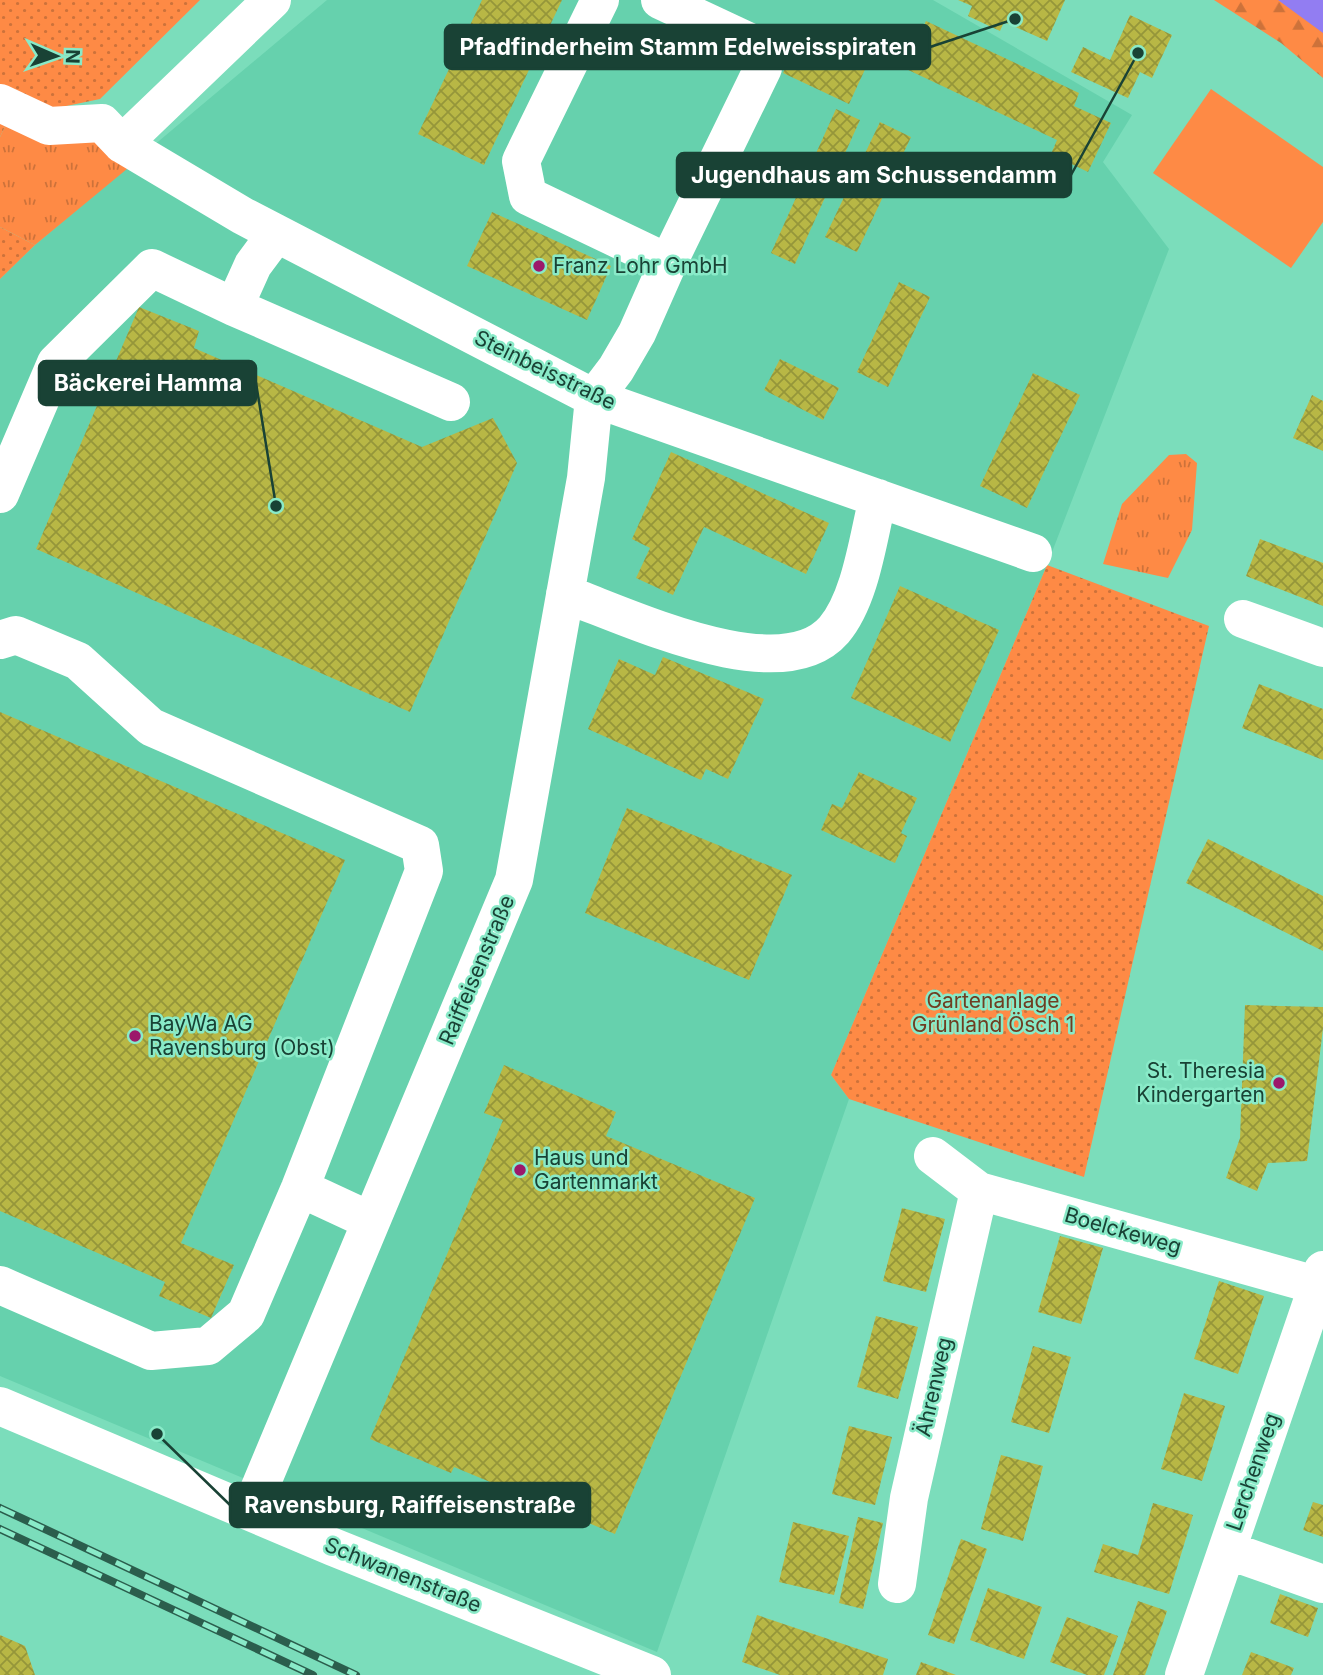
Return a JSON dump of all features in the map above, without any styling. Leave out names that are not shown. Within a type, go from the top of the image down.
[{"type":"street","points":[[122,144],[272,0]]},
{"type":"street","points":[[600,0],[521,161],[528,196],[668,263]]},
{"type":"street","points":[[594,398],[616,369],[637,333],[763,68],[758,46],[660,0]]},
{"type":"street","name":"Steinbeisstraße","points":[[0,103],[49,126],[102,123],[122,144],[276,234],[594,398],[1033,553]]},
{"type":"street","points":[[234,307],[253,265],[276,234]]},
{"type":"street","points":[[0,494],[56,363],[152,268],[451,402]]},
{"type":"street","name":"Raiffeisenstraße","points":[[250,1511],[514,880],[586,478],[594,398]]},
{"type":"street","points":[[565,594],[695,641],[733,651],[770,654],[799,651],[821,641],[834,630],[845,613],[860,573],[878,498]]},
{"type":"street","points":[[1243,619],[1323,648]]},
{"type":"street","points":[[0,640],[16,635],[78,661],[151,727],[420,845],[424,872],[300,1188],[246,1314],[208,1346],[152,1351],[0,1285]]},
{"type":"street","name":"Boelckeweg","points":[[933,1156],[979,1191],[1321,1281]]},
{"type":"street","points":[[300,1188],[372,1221]]},
{"type":"street","name":"Ährenweg","points":[[897,1584],[909,1498],[979,1191]]},
{"type":"street","name":"Lerchenweg","points":[[1184,1675],[1321,1281]]},
{"type":"street","name":"Schwanenstraße","points":[[0,1406],[346,1552],[652,1675]]},
{"type":"street","points":[[1227,1550],[1323,1584]]},
{"type":"shaded area","points":[[327,0],[933,0],[1132,115],[1103,162],[1169,249],[1047,565],[831,1075],[849,1099],[657,1652],[0,1376],[0,279],[35,245]]},
{"type":"shaded area","points":[[1278,0],[1323,0],[1323,33]]},
{"type":"green space","points":[[0,0],[200,0],[100,99],[9,118],[0,137]]},
{"type":"green space","points":[[1214,0],[1323,0],[1323,78],[1281,43]]},
{"type":"green space","points":[[1211,89],[1323,167],[1323,222],[1291,268],[1153,173]]},
{"type":"green space","points":[[9,118],[102,130],[133,164],[35,245],[0,227],[0,137]]},
{"type":"green space","points":[[0,227],[35,245],[0,279]]},
{"type":"green space","points":[[1186,454],[1197,463],[1192,530],[1168,578],[1103,564],[1122,504],[1169,455]]},
{"type":"green space","name":"Gartenanlage Grünland Ösch 1","points":[[1047,565],[1209,626],[1084,1177],[849,1099],[831,1075]]},
{"type":"building","points":[[482,0],[562,0],[484,165],[418,134]]},
{"type":"building","points":[[958,0],[1065,0],[1047,41],[1004,22],[1000,31],[968,16],[972,6]]},
{"type":"building","points":[[1130,15],[1172,35],[1152,78],[1140,72],[1128,98],[1071,72],[1083,47],[1110,60]]},
{"type":"building","points":[[926,21],[1079,93],[1074,106],[1111,123],[1088,172],[1051,154],[1057,140],[904,68]]},
{"type":"building","points":[[802,32],[868,63],[849,104],[783,73]]},
{"type":"building","points":[[836,109],[860,120],[795,264],[771,253]]},
{"type":"building","points":[[880,122],[911,137],[857,252],[825,237]]},
{"type":"building","name":"Franz Lohr GmbH","points":[[492,212],[611,266],[587,320],[467,266]]},
{"type":"building","points":[[899,282],[930,297],[888,387],[857,372]]},
{"type":"building","points":[[139,307],[199,331],[194,348],[422,447],[493,418],[517,463],[410,712],[36,549]]},
{"type":"building","points":[[780,359],[839,388],[823,420],[764,390]]},
{"type":"building","points":[[1033,373],[1080,395],[1027,508],[980,486]]},
{"type":"building","points":[[1312,395],[1323,401],[1323,451],[1293,438]]},
{"type":"building","points":[[671,452],[829,523],[806,574],[704,527],[673,595],[636,578],[650,548],[632,539]]},
{"type":"building","points":[[1260,539],[1323,563],[1323,606],[1246,576]]},
{"type":"building","points":[[900,586],[999,630],[950,742],[851,698]]},
{"type":"building","points":[[663,657],[764,699],[728,779],[706,769],[701,780],[588,729],[619,659],[655,675]]},
{"type":"building","points":[[1259,684],[1323,709],[1323,760],[1242,728]]},
{"type":"building","name":"BayWa AG Ravensburg (Obst)","points":[[0,712],[345,860],[181,1243],[234,1265],[211,1318],[159,1296],[165,1282],[0,1211]]},
{"type":"building","points":[[859,772],[917,798],[901,833],[907,836],[895,863],[821,830],[832,804],[842,808]]},
{"type":"building","points":[[627,808],[792,875],[749,980],[585,913]]},
{"type":"building","points":[[1208,839],[1323,896],[1323,951],[1186,883]]},
{"type":"building","name":"St. Theresia Kindergarten","points":[[1245,1005],[1323,1007],[1323,1028],[1307,1161],[1268,1163],[1257,1191],[1226,1178],[1240,1138]]},
{"type":"building","points":[[504,1065],[616,1112],[606,1136],[755,1198],[615,1534],[454,1467],[451,1473],[370,1439],[503,1120],[484,1113]]},
{"type":"building","points":[[902,1208],[945,1219],[926,1292],[883,1281]]},
{"type":"building","points":[[1060,1236],[1103,1248],[1081,1324],[1038,1312]]},
{"type":"building","points":[[1219,1281],[1264,1296],[1238,1374],[1194,1359]]},
{"type":"building","points":[[876,1316],[918,1327],[898,1399],[857,1387]]},
{"type":"building","points":[[1033,1346],[1071,1357],[1049,1433],[1011,1422]]},
{"type":"building","points":[[1184,1393],[1225,1406],[1202,1481],[1161,1469]]},
{"type":"building","points":[[849,1426],[892,1437],[875,1505],[832,1494]]},
{"type":"building","points":[[1001,1455],[1043,1466],[1023,1541],[981,1529]]},
{"type":"building","points":[[1313,1502],[1323,1505],[1323,1537],[1303,1530]]},
{"type":"building","points":[[1153,1503],[1193,1515],[1169,1594],[1094,1572],[1103,1544],[1138,1555]]},
{"type":"building","points":[[858,1517],[883,1523],[863,1609],[839,1603]]},
{"type":"building","points":[[793,1522],[849,1536],[834,1595],[779,1582]]},
{"type":"building","points":[[961,1539],[987,1549],[954,1644],[928,1635]]},
{"type":"building","points":[[988,1588],[1042,1607],[1024,1659],[970,1640]]},
{"type":"building","points":[[1280,1594],[1318,1608],[1308,1637],[1270,1623]]},
{"type":"building","points":[[1138,1601],[1167,1611],[1145,1675],[1113,1675]]},
{"type":"building","points":[[757,1615],[888,1659],[883,1675],[780,1675],[742,1662]]},
{"type":"building","points":[[1067,1617],[1118,1636],[1104,1675],[1087,1675],[1050,1662]]},
{"type":"building","points":[[0,1635],[25,1646],[35,1675],[0,1675]]},
{"type":"building","points":[[1251,1652],[1294,1668],[1291,1675],[1242,1675]]},
{"type":"building","points":[[921,1662],[956,1675],[916,1675]]},
{"type":"railway","points":[[0,1508],[356,1675]]},
{"type":"railway","points":[[0,1529],[313,1675]]},
{"type":"place","name":"Pfadfinderheim Stamm Edelweisspiraten","points":[[1015,19]]},
{"type":"place","name":"Jugendhaus am Schussendamm","points":[[1138,53]]},
{"type":"place","name":"Franz Lohr GmbH","points":[[539,266]]},
{"type":"place","name":"Bäckerei Hamma","points":[[276,506]]},
{"type":"place","name":"BayWa AG Ravensburg (Obst)","points":[[135,1036]]},
{"type":"place","name":"St. Theresia Kindergarten","points":[[1279,1083]]},
{"type":"place","name":"Haus und Gartenmarkt","points":[[520,1170]]},
{"type":"place","name":"Ravensburg, Raiffeisenstraße","points":[[157,1434]]}]
